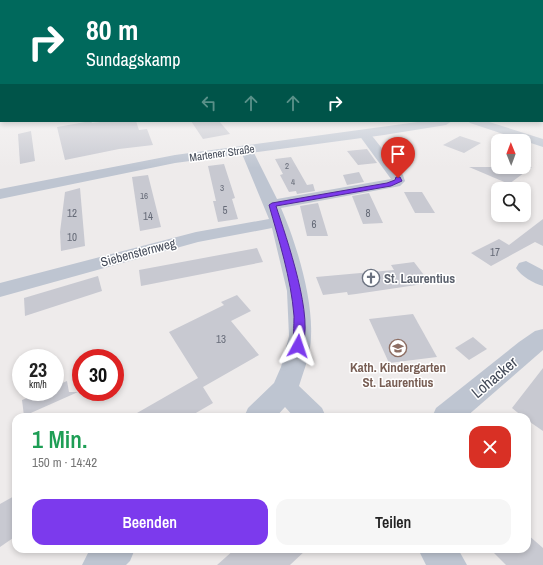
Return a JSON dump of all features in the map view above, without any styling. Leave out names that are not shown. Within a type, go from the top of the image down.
[{"type":"street","name":"Martener Straße","points":[[0,194],[135,166],[246,149],[365,135],[440,122]]},
{"type":"street","points":[[477,122],[543,143]]},
{"type":"street","name":"Siebensternweg","points":[[0,290],[275,214],[389,185],[398,181],[365,135]]},
{"type":"street","points":[[246,149],[275,214],[297,292],[300,336],[293,367],[284,391],[262,413]]},
{"type":"street","points":[[526,268],[543,279]]},
{"type":"street","name":"Lohacker","points":[[451,413],[527,349],[543,338]]},
{"type":"street","points":[[284,391],[293,397],[308,413]]},
{"type":"street","points":[[100,565],[114,553]]},
{"type":"street","points":[[438,553],[449,565]]},
{"type":"building","points":[[85,122],[136,122],[139,130],[147,129],[153,145],[119,149],[65,160],[57,127]]},
{"type":"building","points":[[192,122],[220,122],[230,134],[203,139]]},
{"type":"building","points":[[31,131],[35,161],[20,164],[18,134]]},
{"type":"building","points":[[460,136],[481,143],[464,153],[443,145]]},
{"type":"building","points":[[402,145],[414,159],[394,161],[383,147]]},
{"type":"building","points":[[367,149],[377,163],[358,165],[347,151]]},
{"type":"building","points":[[291,157],[307,185],[313,184],[315,191],[297,194],[296,191],[289,192],[280,175],[283,174],[275,159]]},
{"type":"building","points":[[224,164],[235,198],[232,199],[238,219],[218,222],[213,201],[216,201],[208,166]]},
{"type":"building","points":[[469,167],[491,167],[491,174],[523,174],[512,182],[504,182]]},
{"type":"building","points":[[359,172],[364,182],[347,185],[343,175]]},
{"type":"building","points":[[148,175],[161,227],[140,231],[132,177]]},
{"type":"building","points":[[80,188],[85,246],[61,251],[60,232],[65,192]]},
{"type":"building","points":[[404,192],[422,192],[435,213],[415,213]]},
{"type":"building","points":[[369,193],[383,223],[363,224],[352,196]]},
{"type":"building","points":[[318,203],[328,236],[307,236],[300,206]]},
{"type":"building","points":[[543,219],[543,246],[535,242],[491,266],[471,253],[499,239],[509,245]]},
{"type":"building","points":[[257,248],[263,262],[141,286],[139,270]]},
{"type":"building","name":"St. Laurentius","points":[[414,262],[430,283],[348,295],[347,292],[323,295],[316,277],[394,270],[391,265]]},
{"type":"building","points":[[98,276],[102,291],[25,316],[24,298]]},
{"type":"building","points":[[237,295],[251,311],[231,321],[259,355],[203,387],[213,403],[196,413],[137,413],[198,378],[169,332],[224,305],[221,302]]},
{"type":"building","points":[[413,314],[437,357],[389,363],[369,319]]},
{"type":"building","points":[[473,337],[487,349],[469,360],[455,348]]},
{"type":"building","points":[[543,368],[543,431],[531,423],[531,413],[518,413],[512,408]]},
{"type":"building","points":[[67,381],[69,392],[72,392],[72,395],[64,398],[64,382]]},
{"type":"building","points":[[22,401],[58,401],[31,413],[24,413]]},
{"type":"building","points":[[12,497],[12,539],[0,547],[0,504]]},
{"type":"building","points":[[531,538],[543,548],[543,565],[506,565],[494,553],[531,553]]},
{"type":"building","points":[[230,553],[303,553],[290,565],[217,565]]},
{"type":"place","name":"St. Laurentius","points":[[371,278]]},
{"type":"place","name":"Kath. Kindergarten St. Laurentius","points":[[398,348]]},
{"type":"route","points":[[298,346],[300,336],[297,292],[272,205],[389,185],[398,181],[398,178]]}]
